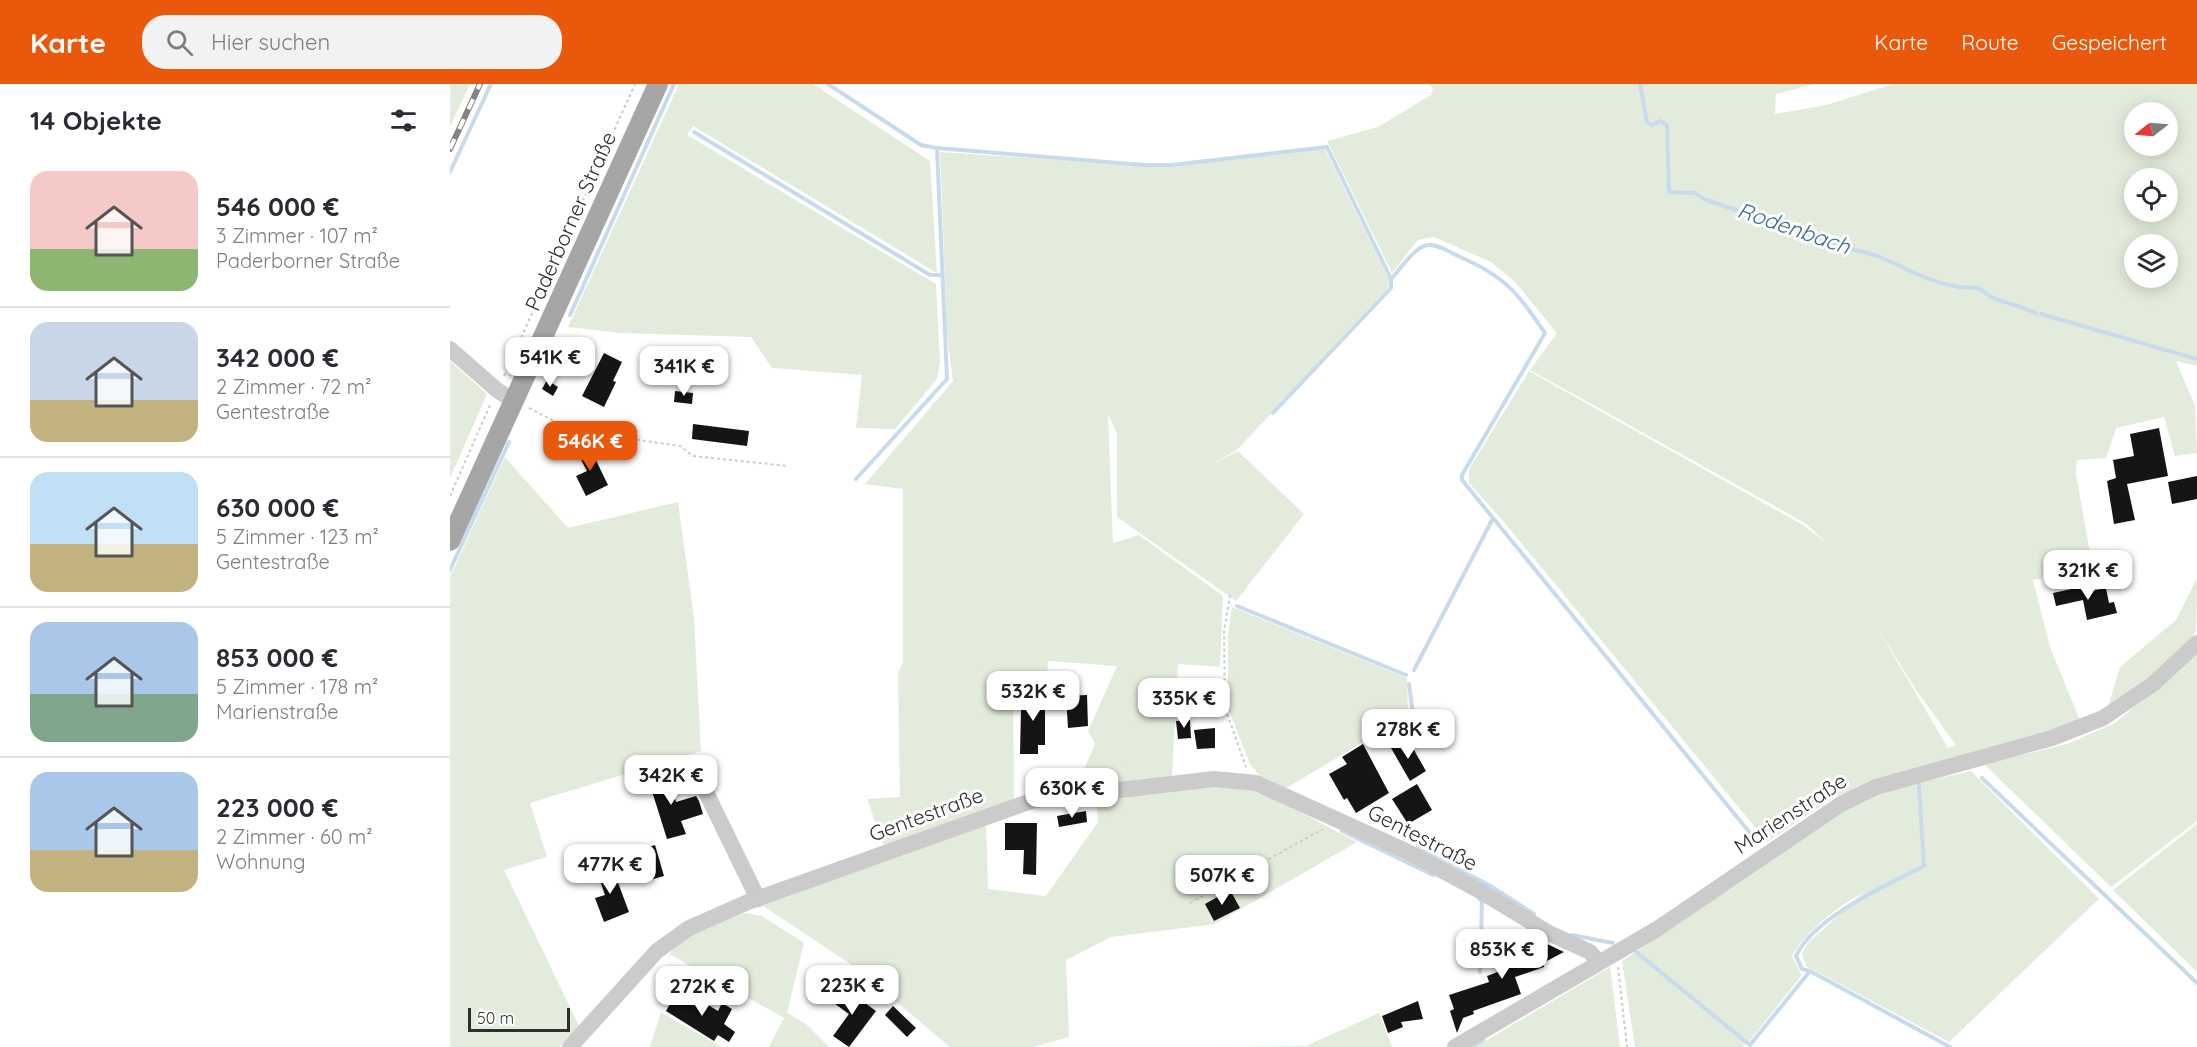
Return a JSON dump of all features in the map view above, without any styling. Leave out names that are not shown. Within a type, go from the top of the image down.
[{"type":"main road","name":"Paderborner Straße","points":[[450,541],[658,84]]},
{"type":"street","points":[[450,349],[497,390],[514,400]]},
{"type":"street","name":"Marienstraße","points":[[1455,1047],[1657,929],[1842,804],[1876,787],[2052,738],[2103,718],[2153,684],[2197,642]]},
{"type":"street","name":"Gentestraße","points":[[570,1047],[657,951],[672,939],[689,928],[758,899],[1034,800],[1214,779],[1248,782],[1406,850],[1549,933],[1590,952],[1599,962]]},
{"type":"street","points":[[701,782],[758,899]]},
{"type":"path","points":[[450,496],[634,84]]},
{"type":"path","points":[[514,400],[571,430],[680,446],[693,456],[789,466]]},
{"type":"path","points":[[1230,595],[1224,632],[1225,708],[1248,772],[1248,782]]},
{"type":"path","points":[[1190,903],[1339,820]]},
{"type":"path","points":[[1615,953],[1627,1047]]},
{"type":"green space","points":[[450,84],[470,84],[450,127]]},
{"type":"green space","points":[[679,84],[813,84],[930,161],[937,273],[693,126],[687,135],[936,284],[940,363],[937,379],[895,429],[856,428],[862,375],[772,368],[751,337],[621,333],[568,327]]},
{"type":"green space","points":[[1427,84],[1814,84],[1776,94],[1775,114],[1826,105],[1893,84],[2197,84],[2197,366],[2176,361],[2195,406],[2197,453],[2175,456],[2164,417],[2116,428],[2106,458],[2077,460],[2076,474],[2093,570],[2033,580],[2050,647],[2081,723],[1871,781],[1830,800],[1767,842],[1504,522],[1469,483],[1469,469],[1529,371],[1803,525],[1828,544],[1805,523],[1530,370],[1557,333],[1515,282],[1491,262],[1434,237],[1418,240],[1392,273],[1327,141],[1378,127],[1431,95],[1433,88]],"holes":[[[1874,622],[1916,690],[1956,745],[1948,748]]]},
{"type":"green space","points":[[1325,149],[1389,280],[1388,288],[1237,450],[1207,467],[1238,451],[1304,514],[1236,601],[1117,517],[1117,434],[1108,414],[1113,543],[1139,535],[1223,596],[1220,667],[1178,664],[1172,776],[1079,790],[1079,781],[1095,744],[1088,731],[1117,666],[1048,661],[1047,680],[1013,678],[1014,800],[885,849],[867,799],[900,797],[898,673],[903,662],[903,489],[865,484],[953,381],[947,336],[940,152],[1164,167]]},
{"type":"green space","points":[[450,361],[487,394],[450,478]]},
{"type":"green space","points":[[505,457],[568,528],[678,502],[694,618],[701,751],[530,803],[547,857],[504,870],[579,1026],[559,1047],[450,1047],[450,577]]},
{"type":"green space","points":[[2197,578],[2196,630],[2191,639],[2170,661],[2107,710],[2120,667],[2176,620]]},
{"type":"green space","points":[[1232,607],[1407,678],[1408,716],[1286,788],[1261,777],[1250,764],[1228,708],[1228,634]]},
{"type":"green space","points":[[2197,654],[2197,821],[2111,887],[1984,764],[2067,744],[2115,723]]},
{"type":"green space","points":[[1971,771],[2099,899],[1949,1042],[1806,966],[1802,954],[1808,943],[1863,893],[1823,920],[1798,946],[1792,956],[1802,975],[1749,1042],[1741,1047],[1635,1047],[1622,961],[1758,870],[1842,809],[1891,789]]},
{"type":"green space","points":[[1215,784],[1256,789],[1357,842],[1215,924],[1111,937],[1066,960],[1069,1037],[1033,1047],[950,1047],[855,967],[763,906],[769,900],[986,821],[988,889],[1046,896],[1098,822],[1096,797]]},
{"type":"green space","points":[[2197,824],[2197,972],[2113,890]]},
{"type":"green space","points":[[745,913],[762,916],[804,943],[787,1013],[806,1024],[829,1047],[769,1047],[784,1018],[669,954],[694,933]]},
{"type":"green space","points":[[1610,967],[1620,1047],[1475,1047]]},
{"type":"green space","points":[[661,1012],[722,1047],[650,1047]]},
{"type":"green space","points":[[1379,1013],[1392,1047],[1218,1047],[1306,1046]]},
{"type":"building","points":[[604,353],[622,362],[613,381],[616,382],[604,407],[582,396]]},
{"type":"building","points":[[547,380],[558,387],[553,396],[542,389]]},
{"type":"building","points":[[675,391],[693,393],[692,404],[674,402]]},
{"type":"building","points":[[693,424],[749,431],[747,446],[692,439]]},
{"type":"building","points":[[2159,428],[2168,476],[2127,484],[2135,520],[2114,524],[2107,481],[2116,478],[2113,460],[2134,456],[2130,434]]},
{"type":"building","points":[[588,444],[608,485],[586,496],[576,476],[587,471],[576,450]]},
{"type":"building","points":[[2197,476],[2197,499],[2172,504],[2168,482]]},
{"type":"building","points":[[2090,585],[2091,591],[2106,588],[2109,603],[2114,602],[2117,613],[2087,620],[2083,600],[2056,606],[2053,593]]},
{"type":"building","points":[[1025,689],[1045,689],[1045,745],[1038,745],[1038,754],[1020,754],[1021,709],[1025,709]]},
{"type":"building","points":[[1087,695],[1088,726],[1068,728],[1066,696]]},
{"type":"building","points":[[1190,720],[1191,738],[1178,739],[1176,721]]},
{"type":"building","points":[[1215,728],[1215,748],[1197,749],[1194,730]]},
{"type":"building","points":[[1407,738],[1426,771],[1410,781],[1391,748]]},
{"type":"building","points":[[1363,744],[1389,793],[1356,813],[1347,798],[1344,800],[1329,774],[1347,764],[1342,757]]},
{"type":"building","points":[[659,772],[664,791],[672,788],[676,802],[696,796],[699,801],[703,814],[681,821],[686,834],[667,839],[651,788],[645,790],[641,777]]},
{"type":"building","points":[[1417,784],[1432,810],[1408,824],[1392,799]]},
{"type":"building","points":[[1086,811],[1087,822],[1059,827],[1057,816]]},
{"type":"building","points":[[1005,823],[1037,823],[1036,875],[1023,874],[1024,850],[1005,850]]},
{"type":"building","points":[[655,845],[664,876],[639,883],[631,853]]},
{"type":"building","points":[[611,864],[629,912],[604,922],[595,898],[605,895],[596,869]]},
{"type":"building","points":[[1230,890],[1240,908],[1214,921],[1205,904]]},
{"type":"building","points":[[1529,938],[1522,951],[1545,943],[1564,952],[1543,963],[1544,967],[1515,977],[1521,994],[1473,1011],[1474,1014],[1463,1018],[1457,1033],[1450,1011],[1454,1009],[1449,995],[1489,982],[1487,976],[1508,968],[1503,944]]},
{"type":"building","points":[[842,986],[876,1011],[849,1047],[833,1036],[849,1014],[831,1001]]},
{"type":"building","points":[[690,994],[718,1011],[722,1003],[732,1009],[724,1024],[735,1032],[729,1042],[718,1035],[714,1041],[666,1011],[675,995],[686,1001]]},
{"type":"building","points":[[1418,1001],[1423,1019],[1401,1022],[1403,1027],[1388,1033],[1382,1016]]},
{"type":"building","points":[[893,1006],[916,1028],[907,1037],[885,1015]]},
{"type":"waterway","points":[[450,172],[491,84]]},
{"type":"waterway","points":[[570,315],[674,84]]},
{"type":"waterway","points":[[828,84],[921,145],[937,148],[1144,165],[1172,165],[1327,147],[1391,279],[1391,288],[1273,413]]},
{"type":"waterway","name":"Rodenbach","points":[[1640,84],[1647,122],[1652,125],[1660,121],[1667,125],[1669,192],[1695,193],[1704,199],[1853,250],[1880,257],[1932,280],[1959,287],[1977,288],[1993,298],[2036,313]]},
{"type":"waterway","points":[[694,132],[930,275],[942,275]]},
{"type":"waterway","points":[[856,479],[947,379],[937,148]]},
{"type":"waterway","points":[[1391,279],[1418,250],[1428,245],[1440,247],[1488,271],[1509,287],[1545,333],[1462,475],[1462,480],[1759,844]]},
{"type":"waterway","name":"Rodenbach","points":[[2041,314],[2197,359]]},
{"type":"waterway","points":[[450,570],[509,442]]},
{"type":"waterway","points":[[1414,670],[1492,520]]},
{"type":"waterway","points":[[1237,606],[1406,675]]},
{"type":"waterway","points":[[1409,684],[1414,723]]},
{"type":"waterway","points":[[1982,778],[2197,983]]},
{"type":"waterway","points":[[1810,971],[1802,969],[1796,956],[1805,941],[1819,928],[1853,904],[1924,866],[1919,785]]},
{"type":"waterway","points":[[1342,831],[1433,875]]},
{"type":"waterway","points":[[1417,848],[1489,885],[1534,914]]},
{"type":"waterway","points":[[1479,898],[1482,901],[1480,972]]},
{"type":"waterway","points":[[1572,935],[1613,943]]},
{"type":"waterway","points":[[1636,952],[1750,1045],[1810,971],[1950,1047]]},
{"type":"waterway","points":[[1472,1047],[1483,1040]]},
{"type":"railway","points":[[450,149],[480,84]]}]
